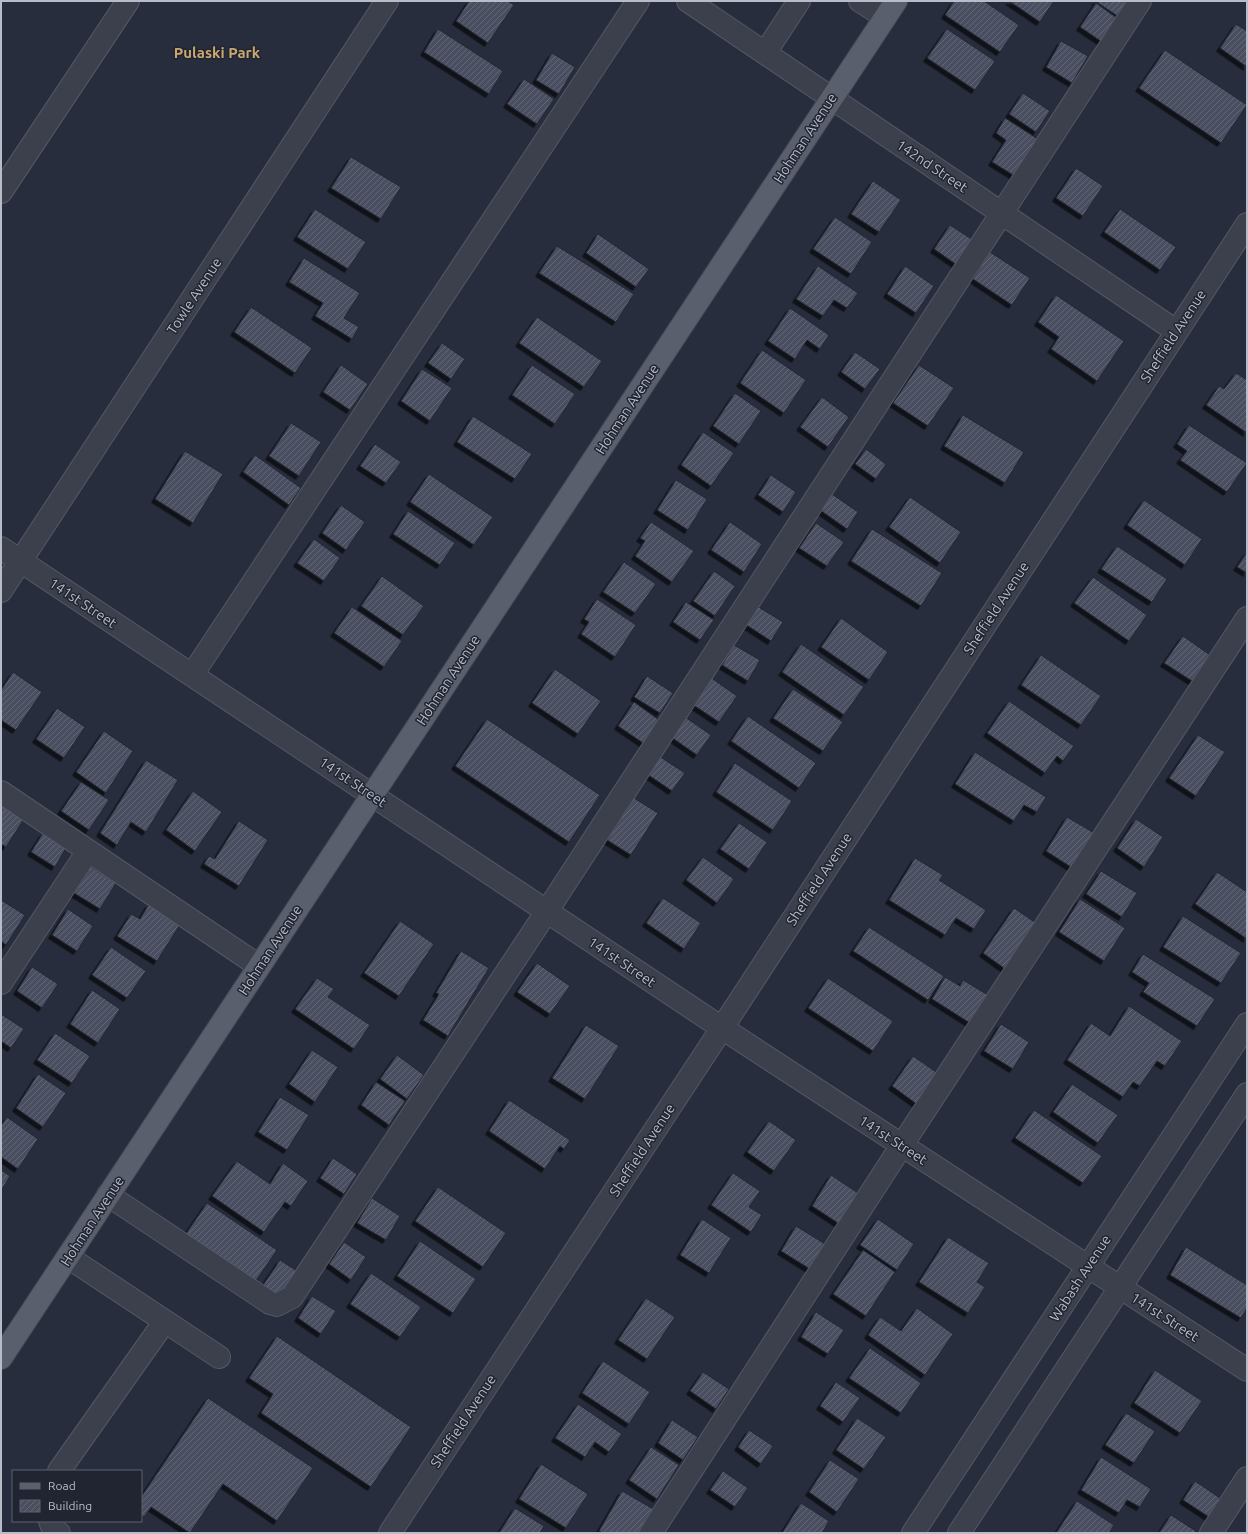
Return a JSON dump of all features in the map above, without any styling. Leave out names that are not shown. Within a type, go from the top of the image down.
[{"type":"main road","name":"Hohman Avenue","points":[[1,1358],[890,9]]},
{"type":"street","points":[[1,192],[128,1]]},
{"type":"street","name":"Towle Avenue","points":[[1,592],[387,1]]},
{"type":"street","points":[[192,675],[638,1]]},
{"type":"street","name":"142nd Street","points":[[688,1],[1176,331]]},
{"type":"street","points":[[765,53],[799,1]]},
{"type":"street","points":[[860,1],[890,9]]},
{"type":"street","points":[[108,1195],[270,1303],[277,1305],[292,1296],[547,912],[1140,1]]},
{"type":"street","name":"Sheffield Avenue","points":[[390,1533],[722,1028],[1176,331],[1244,234]]},
{"type":"street","name":"141st Street","points":[[1,548],[722,1028],[1247,1370]]},
{"type":"street","points":[[651,1533],[902,1145],[1247,618]]},
{"type":"street","points":[[1,792],[259,966]]},
{"type":"street","points":[[1,983],[88,850]]},
{"type":"street","name":"Wabash Avenue","points":[[913,1533],[1247,1024]]},
{"type":"street","points":[[959,1533],[1247,1094]]},
{"type":"street","points":[[68,1257],[218,1357]]},
{"type":"street","points":[[60,1470],[165,1321]]},
{"type":"street","points":[[1211,1533],[1247,1478]]},
{"type":"street","points":[[50,1522],[53,1529],[58,1533]]},
{"type":"building","points":[[469,1],[508,1],[514,5],[488,43],[456,21]]},
{"type":"building","points":[[954,1],[984,1],[1019,25],[1000,52],[945,15]]},
{"type":"building","points":[[1009,1],[1054,1],[1040,22]]},
{"type":"building","points":[[1095,1],[1134,1],[1122,19]]},
{"type":"building","points":[[1096,3],[1121,21],[1105,44],[1080,27]]},
{"type":"building","points":[[1236,24],[1247,31],[1247,67],[1220,48]]},
{"type":"building","points":[[438,29],[503,71],[489,94],[424,52]]},
{"type":"building","points":[[947,29],[995,61],[975,90],[927,58]]},
{"type":"building","points":[[1061,41],[1088,56],[1072,83],[1046,67]]},
{"type":"building","points":[[1165,50],[1247,105],[1221,143],[1139,88]]},
{"type":"building","points":[[552,53],[575,67],[559,94],[536,80]]},
{"type":"building","points":[[524,79],[554,99],[537,124],[507,104]]},
{"type":"building","points":[[1023,93],[1050,111],[1036,132],[1009,114]]},
{"type":"building","points":[[1005,118],[1041,141],[1018,178],[992,162],[1006,140],[996,133]]},
{"type":"building","points":[[351,157],[401,187],[381,219],[331,188]]},
{"type":"building","points":[[1076,168],[1103,186],[1083,216],[1056,198]]},
{"type":"building","points":[[873,181],[901,200],[879,232],[851,214]]},
{"type":"building","points":[[315,209],[366,242],[348,269],[297,237]]},
{"type":"building","points":[[1120,209],[1176,247],[1160,270],[1104,232]]},
{"type":"building","points":[[835,217],[872,242],[851,274],[813,249]]},
{"type":"building","points":[[950,225],[973,240],[957,265],[934,249]]},
{"type":"building","points":[[598,234],[649,269],[636,287],[586,253]]},
{"type":"building","points":[[557,246],[634,294],[616,322],[539,273]]},
{"type":"building","points":[[990,252],[1030,278],[1012,305],[973,279]]},
{"type":"building","points":[[304,258],[360,293],[344,318],[359,327],[352,339],[315,316],[323,303],[289,282]]},
{"type":"building","points":[[818,266],[858,293],[847,308],[834,300],[823,316],[796,299]]},
{"type":"building","points":[[905,266],[934,286],[916,313],[887,294]]},
{"type":"building","points":[[1056,295],[1124,341],[1097,381],[1051,349],[1059,337],[1038,322]]},
{"type":"building","points":[[251,307],[312,348],[295,373],[234,332]]},
{"type":"building","points":[[790,308],[829,335],[820,349],[807,340],[795,359],[768,341]]},
{"type":"building","points":[[537,317],[602,361],[584,387],[519,343]]},
{"type":"building","points":[[442,343],[465,359],[451,379],[428,363]]},
{"type":"building","points":[[762,350],[806,380],[784,413],[740,383]]},
{"type":"building","points":[[855,352],[880,369],[865,389],[841,372]]},
{"type":"building","points":[[341,365],[368,384],[350,410],[323,392]]},
{"type":"building","points":[[532,365],[575,394],[555,424],[512,395]]},
{"type":"building","points":[[919,365],[954,388],[928,426],[893,403]]},
{"type":"building","points":[[422,369],[452,388],[430,421],[401,401]]},
{"type":"building","points":[[1236,373],[1247,380],[1247,433],[1206,405],[1219,386],[1224,389]]},
{"type":"building","points":[[735,393],[761,411],[739,444],[713,426]]},
{"type":"building","points":[[822,397],[849,417],[828,447],[800,427]]},
{"type":"building","points":[[963,415],[1024,452],[1005,483],[944,446]]},
{"type":"building","points":[[473,416],[532,454],[515,479],[457,442]]},
{"type":"building","points":[[291,423],[321,442],[299,476],[269,456]]},
{"type":"building","points":[[1189,425],[1247,463],[1227,492],[1180,460],[1187,451],[1177,444]]},
{"type":"building","points":[[703,432],[734,453],[711,486],[681,465]]},
{"type":"building","points":[[375,444],[401,462],[386,483],[360,466]]},
{"type":"building","points":[[866,449],[886,464],[876,479],[855,464]]},
{"type":"building","points":[[185,451],[223,474],[193,523],[155,499]]},
{"type":"building","points":[[255,455],[301,488],[289,505],[243,472]]},
{"type":"building","points":[[429,474],[493,517],[474,545],[410,502]]},
{"type":"building","points":[[771,475],[796,492],[783,512],[758,495]]},
{"type":"building","points":[[676,480],[707,499],[688,530],[657,510]]},
{"type":"building","points":[[832,494],[858,512],[847,529],[820,510]]},
{"type":"building","points":[[910,497],[961,532],[940,563],[889,527]]},
{"type":"building","points":[[1144,500],[1202,539],[1185,565],[1127,525]]},
{"type":"building","points":[[341,505],[365,522],[346,550],[322,533]]},
{"type":"building","points":[[408,511],[455,543],[440,565],[393,534]]},
{"type":"building","points":[[651,522],[694,551],[672,582],[635,556],[645,541],[640,538]]},
{"type":"building","points":[[730,522],[762,544],[744,572],[711,550]]},
{"type":"building","points":[[816,523],[844,542],[827,566],[799,548]]},
{"type":"building","points":[[872,529],[942,573],[921,606],[851,561]]},
{"type":"building","points":[[314,539],[340,558],[324,581],[297,563]]},
{"type":"building","points":[[1117,546],[1167,579],[1152,602],[1101,569]]},
{"type":"building","points":[[1247,552],[1247,573],[1237,567]]},
{"type":"building","points":[[624,562],[656,584],[635,613],[603,592]]},
{"type":"building","points":[[714,571],[735,586],[715,616],[693,601]]},
{"type":"building","points":[[382,576],[424,606],[403,635],[361,606]]},
{"type":"building","points":[[1093,577],[1147,615],[1129,641],[1074,603]]},
{"type":"building","points":[[597,599],[636,625],[615,657],[581,634],[589,622],[584,619]]},
{"type":"building","points":[[686,602],[714,620],[700,640],[673,622]]},
{"type":"building","points":[[757,606],[783,622],[771,641],[745,624]]},
{"type":"building","points":[[352,607],[402,641],[384,667],[334,633]]},
{"type":"building","points":[[841,618],[888,652],[869,680],[821,647]]},
{"type":"building","points":[[1183,636],[1210,655],[1192,681],[1164,663]]},
{"type":"building","points":[[801,644],[864,687],[844,715],[782,672]]},
{"type":"building","points":[[734,645],[760,660],[748,681],[722,665]]},
{"type":"building","points":[[1041,655],[1101,696],[1081,725],[1021,685]]},
{"type":"building","points":[[555,669],[601,701],[578,734],[532,703]]},
{"type":"building","points":[[13,672],[42,692],[16,730],[1,720],[1,690]]},
{"type":"building","points":[[647,676],[673,693],[660,713],[634,697]]},
{"type":"building","points":[[710,677],[737,696],[719,722],[692,704]]},
{"type":"building","points":[[793,689],[843,722],[823,751],[773,718]]},
{"type":"building","points":[[1009,701],[1074,746],[1063,761],[1057,756],[1045,773],[987,733]]},
{"type":"building","points":[[634,702],[659,720],[643,743],[618,726]]},
{"type":"building","points":[[57,708],[85,727],[64,758],[36,739]]},
{"type":"building","points":[[748,716],[816,763],[799,788],[731,741]]},
{"type":"building","points":[[685,717],[711,735],[697,755],[671,737]]},
{"type":"building","points":[[487,719],[600,795],[569,842],[455,766]]},
{"type":"building","points":[[104,731],[133,751],[106,793],[76,772]]},
{"type":"building","points":[[1198,735],[1225,752],[1196,796],[1169,778]]},
{"type":"building","points":[[975,752],[1046,797],[1037,812],[1024,805],[1014,821],[955,784]]},
{"type":"building","points":[[659,756],[685,773],[672,791],[647,774]]},
{"type":"building","points":[[146,760],[178,780],[146,832],[131,822],[117,845],[100,833]]},
{"type":"building","points":[[735,763],[792,801],[773,830],[716,792]]},
{"type":"building","points":[[81,782],[109,800],[89,830],[61,811]]},
{"type":"building","points":[[193,791],[222,812],[195,851],[166,830]]},
{"type":"building","points":[[634,798],[658,813],[631,855],[607,840]]},
{"type":"building","points":[[1,804],[24,819],[6,847],[1,844]]},
{"type":"building","points":[[1067,817],[1096,834],[1074,869],[1046,851]]},
{"type":"building","points":[[1136,819],[1163,837],[1144,867],[1117,848]]},
{"type":"building","points":[[239,821],[268,840],[239,886],[204,864],[209,856],[215,859]]},
{"type":"building","points":[[739,823],[767,842],[749,869],[720,849]]},
{"type":"building","points":[[43,833],[66,848],[55,867],[31,852]]},
{"type":"building","points":[[703,857],[734,879],[717,903],[686,880]]},
{"type":"building","points":[[915,858],[943,875],[939,880],[986,910],[974,929],[956,918],[945,935],[889,900]]},
{"type":"building","points":[[91,867],[116,883],[100,909],[74,893]]},
{"type":"building","points":[[1101,871],[1137,893],[1122,917],[1086,894]]},
{"type":"building","points":[[1217,872],[1247,892],[1247,939],[1195,904]]},
{"type":"building","points":[[663,898],[701,923],[684,949],[646,923]]},
{"type":"building","points":[[1080,899],[1125,928],[1104,961],[1059,932]]},
{"type":"building","points":[[1,900],[25,915],[6,945],[1,941]]},
{"type":"building","points":[[149,904],[181,923],[157,961],[117,936],[131,914],[140,919]]},
{"type":"building","points":[[1014,908],[1039,925],[1008,971],[983,953]]},
{"type":"building","points":[[68,909],[93,926],[77,951],[52,935]]},
{"type":"building","points":[[1183,916],[1241,953],[1221,983],[1163,947]]},
{"type":"building","points":[[400,921],[434,944],[399,996],[364,973]]},
{"type":"building","points":[[869,927],[944,976],[928,1000],[853,951]]},
{"type":"building","points":[[111,947],[146,971],[127,998],[92,975]]},
{"type":"building","points":[[461,951],[489,968],[448,1036],[423,1020],[439,994],[436,993]]},
{"type":"building","points":[[1143,954],[1215,999],[1197,1026],[1143,992],[1149,983],[1132,972]]},
{"type":"building","points":[[537,963],[570,986],[550,1014],[517,992]]},
{"type":"building","points":[[32,967],[58,984],[42,1008],[17,991]]},
{"type":"building","points":[[945,977],[960,986],[963,980],[988,995],[970,1023],[932,999]]},
{"type":"building","points":[[317,978],[334,989],[328,997],[370,1025],[354,1049],[295,1009]]},
{"type":"building","points":[[828,978],[893,1021],[873,1051],[808,1008]]},
{"type":"building","points":[[92,990],[120,1009],[98,1043],[70,1024]]},
{"type":"building","points":[[1129,1006],[1182,1041],[1165,1066],[1157,1061],[1140,1086],[1133,1082],[1123,1097],[1067,1060],[1091,1023],[1110,1036]]},
{"type":"building","points":[[1,1014],[24,1029],[11,1048],[1,1041]]},
{"type":"building","points":[[1001,1024],[1029,1042],[1013,1069],[984,1051]]},
{"type":"building","points":[[586,1025],[619,1046],[585,1099],[552,1078]]},
{"type":"building","points":[[55,1033],[90,1056],[72,1083],[37,1060]]},
{"type":"building","points":[[312,1050],[338,1067],[315,1102],[289,1084]]},
{"type":"building","points":[[397,1055],[424,1075],[407,1099],[380,1079]]},
{"type":"building","points":[[913,1056],[939,1074],[918,1105],[892,1086]]},
{"type":"building","points":[[38,1074],[66,1093],[43,1127],[16,1108]]},
{"type":"building","points":[[376,1082],[405,1101],[389,1125],[361,1105]]},
{"type":"building","points":[[1072,1084],[1118,1115],[1098,1143],[1053,1112]]},
{"type":"building","points":[[280,1097],[309,1115],[287,1150],[258,1132]]},
{"type":"building","points":[[509,1100],[570,1140],[564,1149],[560,1146],[545,1169],[489,1131]]},
{"type":"building","points":[[1034,1110],[1102,1156],[1083,1183],[1015,1138]]},
{"type":"building","points":[[7,1117],[38,1139],[18,1169],[1,1157],[1,1126]]},
{"type":"building","points":[[769,1121],[796,1140],[774,1171],[747,1152]]},
{"type":"building","points":[[333,1158],[357,1174],[344,1194],[320,1178]]},
{"type":"building","points":[[237,1161],[270,1184],[283,1163],[308,1181],[291,1206],[285,1202],[264,1232],[212,1196]]},
{"type":"building","points":[[1,1170],[10,1176],[1,1191]]},
{"type":"building","points":[[733,1173],[760,1191],[749,1207],[762,1215],[751,1232],[711,1205]]},
{"type":"building","points":[[831,1175],[858,1193],[838,1223],[812,1206]]},
{"type":"building","points":[[438,1187],[506,1233],[483,1267],[415,1221]]},
{"type":"building","points":[[372,1198],[400,1216],[386,1240],[357,1223]]},
{"type":"building","points":[[207,1203],[277,1250],[253,1285],[183,1238]]},
{"type":"building","points":[[702,1219],[731,1238],[709,1273],[680,1255]]},
{"type":"building","points":[[878,1219],[914,1244],[897,1270],[860,1245]]},
{"type":"building","points":[[796,1226],[825,1244],[810,1269],[781,1251]]},
{"type":"building","points":[[948,1237],[989,1263],[977,1282],[985,1287],[968,1313],[919,1282]]},
{"type":"building","points":[[420,1241],[476,1279],[453,1313],[397,1276]]},
{"type":"building","points":[[344,1242],[366,1257],[351,1280],[329,1264]]},
{"type":"building","points":[[1186,1247],[1247,1285],[1247,1308],[1241,1318],[1170,1275]]},
{"type":"building","points":[[863,1250],[895,1272],[866,1316],[833,1294]]},
{"type":"building","points":[[280,1260],[297,1271],[279,1297],[263,1285]]},
{"type":"building","points":[[371,1273],[421,1307],[400,1337],[350,1304]]},
{"type":"building","points":[[312,1296],[336,1311],[321,1334],[298,1318]]},
{"type":"building","points":[[646,1298],[675,1317],[647,1359],[618,1340]]},
{"type":"building","points":[[917,1308],[953,1334],[925,1375],[868,1335],[880,1317],[901,1331]]},
{"type":"building","points":[[816,1312],[844,1330],[828,1354],[801,1337]]},
{"type":"building","points":[[277,1336],[411,1427],[371,1487],[261,1413],[273,1394],[249,1378]]},
{"type":"building","points":[[870,1348],[921,1383],[901,1413],[849,1378]]},
{"type":"building","points":[[603,1361],[650,1392],[629,1424],[582,1393]]},
{"type":"building","points":[[1155,1370],[1202,1401],[1180,1433],[1134,1403]]},
{"type":"building","points":[[703,1372],[729,1389],[716,1409],[690,1391]]},
{"type":"building","points":[[836,1382],[860,1398],[843,1422],[820,1406]]},
{"type":"building","points":[[208,1398],[313,1468],[277,1521],[223,1484],[190,1533],[151,1507],[144,1517],[142,1516],[142,1496]]},
{"type":"building","points":[[578,1404],[622,1434],[609,1452],[595,1442],[585,1457],[555,1438]]},
{"type":"building","points":[[1126,1413],[1155,1431],[1134,1463],[1105,1445]]},
{"type":"building","points":[[857,1418],[886,1437],[864,1469],[836,1450]]},
{"type":"building","points":[[672,1420],[698,1437],[683,1460],[658,1443]]},
{"type":"building","points":[[749,1430],[773,1446],[761,1464],[738,1447]]},
{"type":"building","points":[[651,1447],[679,1465],[657,1499],[629,1480]]},
{"type":"building","points":[[1101,1457],[1151,1489],[1140,1507],[1127,1500],[1119,1513],[1081,1490]]},
{"type":"building","points":[[830,1460],[859,1479],[837,1512],[809,1492]]},
{"type":"building","points":[[541,1464],[588,1494],[566,1528],[519,1499]]},
{"type":"building","points":[[723,1471],[748,1488],[735,1507],[710,1490]]},
{"type":"building","points":[[1195,1481],[1220,1498],[1209,1517],[1183,1500]]},
{"type":"building","points":[[622,1491],[655,1510],[642,1533],[602,1533],[599,1531]]},
{"type":"building","points":[[1077,1501],[1114,1525],[1109,1533],[1056,1533]]},
{"type":"building","points":[[801,1503],[829,1521],[822,1533],[782,1533]]},
{"type":"building","points":[[515,1508],[544,1526],[540,1533],[499,1533]]},
{"type":"building","points":[[1171,1515],[1196,1531],[1194,1533],[1159,1533]]},
{"type":"district","name":"Pulaski Park","points":[[217,53]]}]
